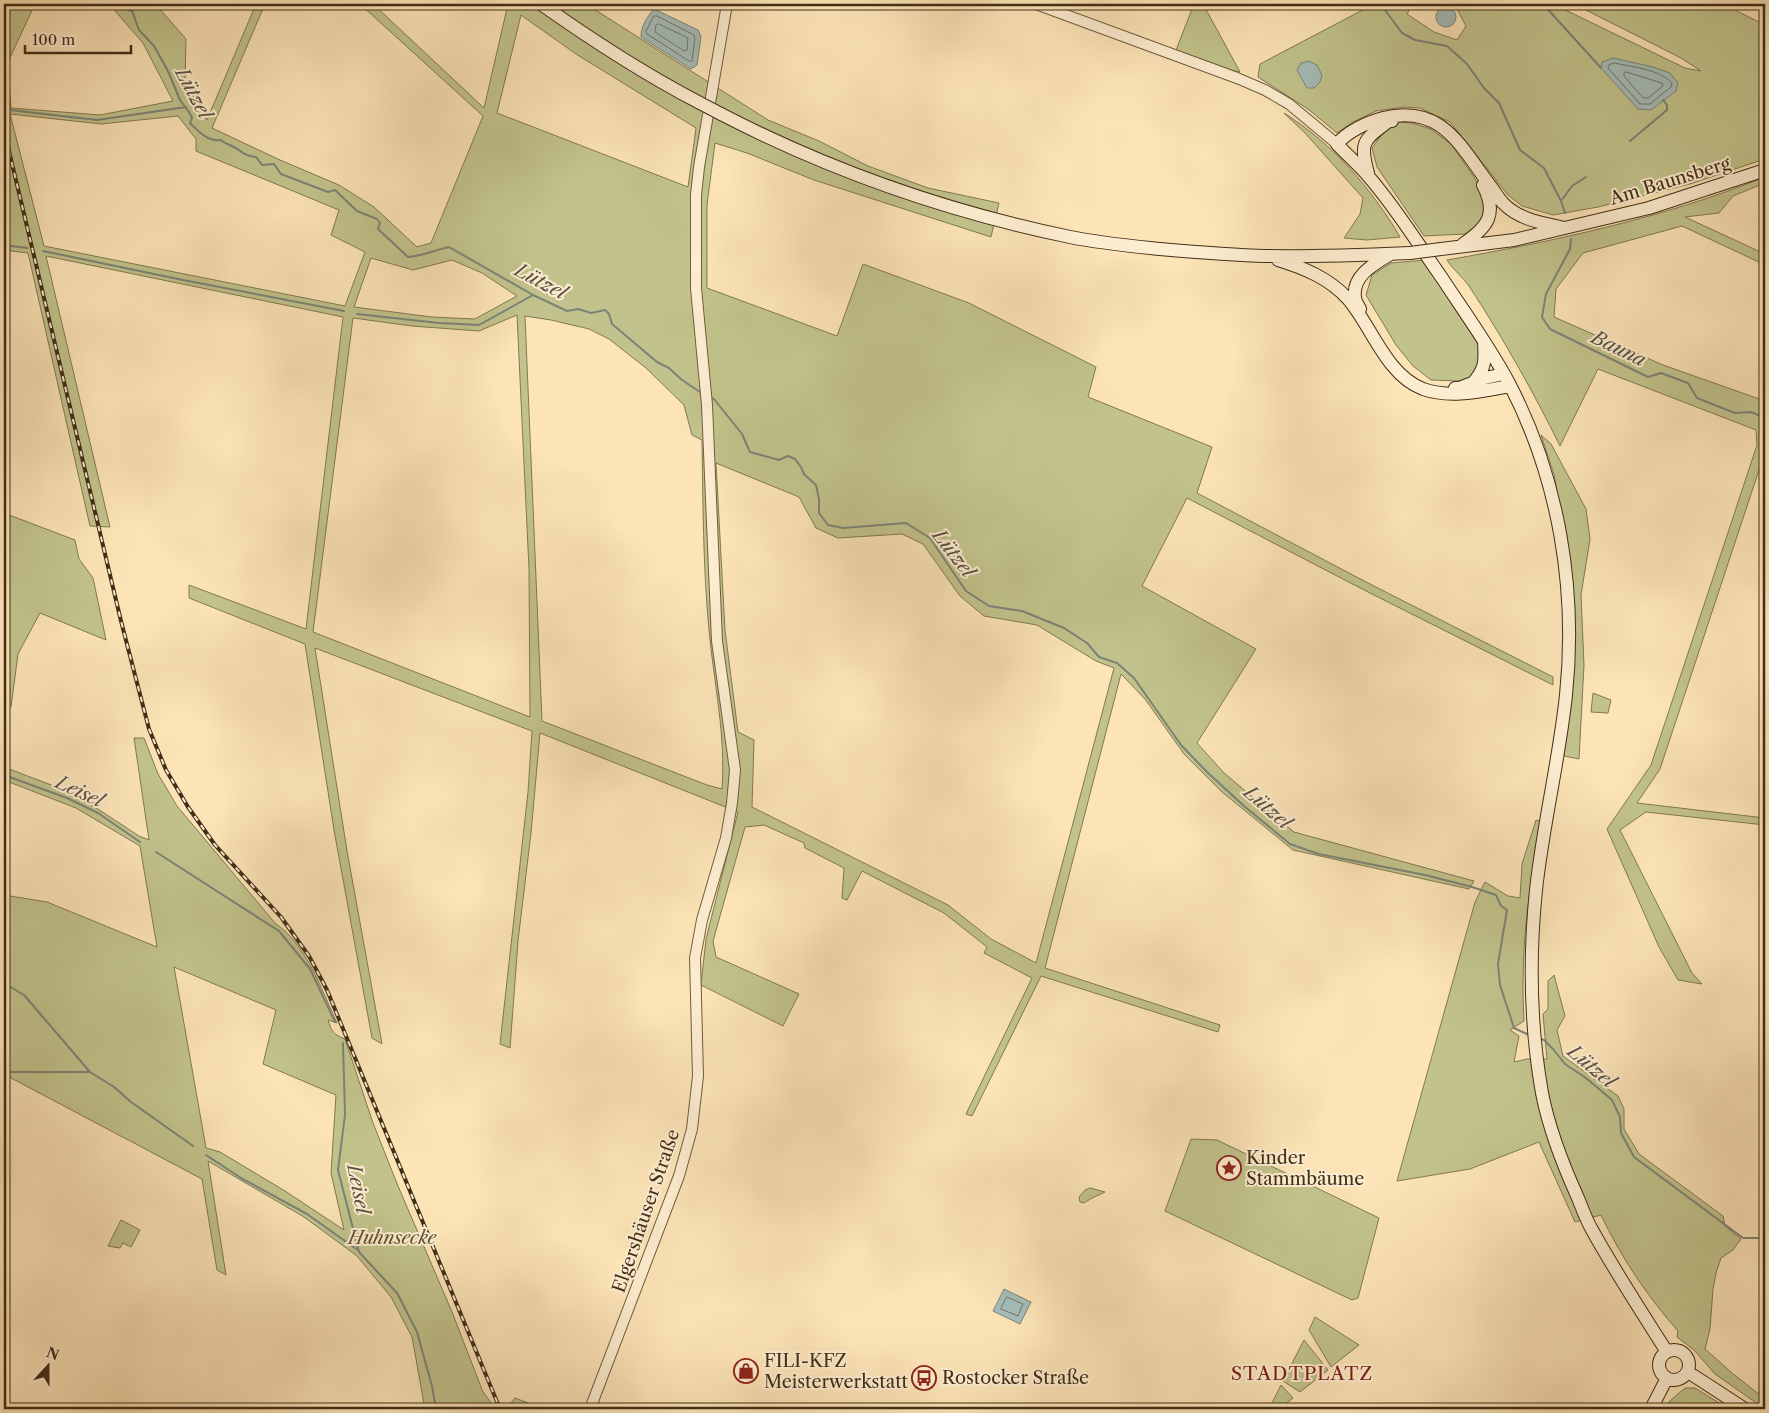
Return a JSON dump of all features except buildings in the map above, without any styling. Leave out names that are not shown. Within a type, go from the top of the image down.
[{"type":"main road","points":[[541,4],[588,37],[649,75],[700,103],[777,142],[880,184],[972,212],[1071,237],[1203,253],[1266,256],[1302,267],[1331,282],[1348,300],[1391,363],[1406,378],[1422,388],[1455,394],[1510,386]]},
{"type":"main road","points":[[1340,147],[1354,131],[1377,120],[1398,115],[1417,116],[1441,125],[1456,139],[1503,203],[1518,215],[1565,228]]},
{"type":"main road","points":[[1340,147],[1349,149],[1389,121],[1402,119],[1416,120],[1432,126],[1448,137],[1481,181],[1491,203],[1485,226],[1461,246]]},
{"type":"main road","points":[[1368,137],[1363,153],[1368,176]]},
{"type":"main road","points":[[1340,147],[1368,176],[1404,223],[1484,339],[1504,374],[1530,428],[1548,480],[1561,538],[1568,599],[1569,647],[1566,696],[1536,888],[1530,989],[1536,1057],[1549,1121],[1568,1177],[1590,1226],[1667,1352]]},
{"type":"main road","name":"Am Baunsberg","points":[[1266,256],[1410,253],[1514,240],[1649,208],[1765,170]]},
{"type":"main road","points":[[1391,254],[1371,266],[1363,274],[1357,284],[1355,297],[1360,309],[1378,338],[1407,374],[1427,385],[1459,388],[1485,378],[1504,374]]},
{"type":"main road","points":[[1473,383],[1482,373],[1485,366],[1484,339]]},
{"type":"main road","points":[[1676,1350],[1685,1354],[1689,1362],[1688,1372],[1681,1378],[1671,1380],[1660,1370],[1660,1360],[1667,1352],[1676,1350]]},
{"type":"main road","points":[[1688,1372],[1745,1409]]},
{"type":"main road","points":[[1651,1409],[1667,1378]]},
{"type":"street","name":"Elgershäuser Straße","points":[[590,1409],[679,1176],[692,1129],[698,1076],[694,958],[702,920],[726,838],[732,803],[734,770],[718,641],[708,404],[696,288],[696,194],[727,4]]},
{"type":"street","points":[[1036,4],[1265,90],[1289,104],[1340,147]]},
{"type":"green space","points":[[4,4],[35,4],[7,64],[11,108],[100,115],[173,101],[143,43],[109,4],[152,4],[158,7],[186,39],[185,83],[207,120],[256,4],[265,4],[212,128],[339,185],[374,207],[417,247],[431,243],[483,116],[360,4],[373,4],[484,108],[508,4],[586,4],[768,120],[819,141],[868,166],[928,188],[999,203],[991,237],[814,180],[747,153],[715,143],[707,205],[707,288],[837,336],[863,264],[969,303],[1096,367],[1088,397],[1212,447],[1197,493],[1553,677],[1553,685],[1187,498],[1142,586],[1256,649],[1197,743],[1224,773],[1294,832],[1474,881],[1469,889],[1293,850],[1222,792],[1184,754],[1145,699],[1121,674],[1045,968],[1220,1025],[1218,1032],[1041,976],[972,1116],[966,1114],[1032,978],[984,953],[987,947],[944,913],[862,871],[847,900],[842,898],[844,868],[805,848],[804,843],[764,825],[745,827],[713,941],[716,957],[799,994],[783,1026],[701,985],[706,939],[738,812],[540,733],[531,833],[518,941],[510,1048],[500,1044],[528,792],[532,731],[315,648],[347,851],[382,1044],[372,1038],[334,830],[305,644],[189,598],[189,585],[306,629],[343,317],[46,256],[110,527],[90,526],[28,253],[4,250]],"holes":[[[521,15],[576,54],[696,128],[688,187],[497,113]],[[10,114],[101,124],[178,116],[196,139],[196,151],[339,210],[331,235],[365,252],[345,306],[44,246]],[[371,258],[413,270],[452,260],[482,273],[517,296],[475,319],[432,317],[354,307]],[[517,315],[529,569],[530,717],[313,632],[353,318],[412,326],[479,331]],[[525,316],[589,329],[609,339],[646,368],[684,405],[692,435],[702,440],[706,583],[709,630],[721,729],[723,769],[722,789],[707,785],[542,721]],[[716,463],[799,497],[816,528],[838,538],[902,534],[923,544],[960,596],[984,616],[1037,625],[1096,661],[1114,668],[1036,963],[991,939],[948,905],[752,807],[754,740],[738,732],[725,630]]]},
{"type":"green space","points":[[1194,4],[1203,4],[1240,72],[1176,50]]},
{"type":"green space","points":[[1374,4],[1413,4],[1407,14],[1434,32],[1457,40],[1466,26],[1456,7],[1450,4],[1553,4],[1685,68],[1701,71],[1681,58],[1574,4],[1723,4],[1765,25],[1765,159],[1690,184],[1598,207],[1553,215],[1522,206],[1508,195],[1450,122],[1420,108],[1405,107],[1376,111],[1353,122],[1337,133],[1308,109],[1258,77],[1260,64]]},
{"type":"green space","points":[[1284,113],[1318,138],[1350,168],[1377,202],[1400,237],[1367,240],[1344,238],[1360,214],[1363,198],[1305,133]]},
{"type":"green space","points":[[1398,122],[1412,123],[1431,129],[1451,144],[1474,177],[1484,196],[1483,215],[1479,224],[1465,234],[1424,236],[1377,167],[1372,148],[1382,134]]},
{"type":"green space","points":[[1765,177],[1765,183],[1733,196],[1719,213],[1685,217],[1765,254],[1765,265],[1682,226],[1583,253],[1556,289],[1554,317],[1663,365],[1765,401],[1765,452],[1660,769],[1637,803],[1765,818],[1765,825],[1646,812],[1620,830],[1692,973],[1702,984],[1678,980],[1659,947],[1607,829],[1651,765],[1757,445],[1756,430],[1598,369],[1560,446],[1494,325],[1469,286],[1447,260],[1528,245],[1608,227],[1687,205]]},
{"type":"green space","points":[[1425,260],[1479,341],[1480,364],[1472,377],[1459,381],[1431,380],[1413,366],[1396,345],[1366,295],[1372,275],[1391,263]]},
{"type":"green space","points":[[1541,435],[1551,444],[1586,509],[1590,539],[1581,595],[1584,665],[1579,759],[1564,756],[1566,733],[1568,555],[1554,474]]},
{"type":"green space","points":[[4,513],[75,540],[79,559],[93,578],[106,640],[40,613],[18,654],[11,707],[4,704]]},
{"type":"green space","points":[[1593,693],[1611,700],[1608,713],[1591,712]]},
{"type":"green space","name":"Huhnsecke","points":[[134,738],[144,738],[158,774],[177,806],[275,923],[296,943],[312,968],[337,1023],[328,1020],[330,1027],[338,1036],[345,1039],[373,1123],[452,1312],[483,1392],[492,1404],[491,1409],[425,1409],[412,1337],[391,1297],[357,1256],[304,1217],[208,1161],[226,1275],[217,1270],[202,1179],[11,1078],[4,1077],[4,895],[47,902],[157,947],[140,846],[76,808],[4,780],[4,767],[75,794],[139,836],[149,840]],"holes":[[[174,967],[276,1010],[263,1064],[336,1095],[331,1173],[344,1230],[285,1191],[220,1152],[206,1148]]]},
{"type":"green space","points":[[1536,820],[1542,822],[1526,921],[1523,970],[1524,1021],[1510,1030],[1519,1036],[1514,1062],[1527,1059],[1547,1059],[1543,1014],[1548,1009],[1548,981],[1554,975],[1565,1016],[1557,1030],[1563,1056],[1618,1096],[1624,1109],[1624,1129],[1639,1154],[1723,1216],[1725,1226],[1741,1239],[1733,1250],[1721,1258],[1716,1273],[1710,1329],[1705,1349],[1765,1399],[1765,1409],[1715,1374],[1694,1350],[1677,1337],[1678,1331],[1635,1276],[1601,1215],[1575,1222],[1539,1142],[1470,1169],[1397,1181],[1475,902],[1485,882],[1508,896],[1520,898],[1522,864]]},
{"type":"green space","points":[[1191,1139],[1217,1140],[1379,1218],[1358,1298],[1352,1300],[1165,1211]]},
{"type":"green space","points":[[1090,1188],[1105,1192],[1084,1203],[1080,1202],[1079,1197],[1085,1190]]},
{"type":"green space","points":[[121,1220],[140,1230],[131,1247],[123,1243],[120,1248],[108,1246]]},
{"type":"green space","points":[[1315,1317],[1359,1345],[1331,1367],[1309,1330]]},
{"type":"green space","points":[[1304,1340],[1328,1370],[1300,1392],[1283,1381]]},
{"type":"green space","points":[[1281,1385],[1293,1398],[1279,1409],[1269,1409]]},
{"type":"green space","points":[[1685,1388],[1695,1388],[1729,1409],[1662,1409]]},
{"type":"green space","points":[[515,1398],[544,1409],[509,1409],[508,1407]]},
{"type":"water","points":[[1446,7],[1453,10],[1456,17],[1453,24],[1446,27],[1439,24],[1436,17],[1439,10]]},
{"type":"water","points":[[654,9],[698,30],[701,37],[697,65],[691,69],[641,37],[645,22]]},
{"type":"water","points":[[1613,58],[1670,73],[1678,83],[1676,91],[1651,110],[1638,109],[1601,68],[1602,62]]},
{"type":"water","points":[[1309,61],[1317,65],[1322,75],[1320,82],[1314,88],[1307,88],[1297,70],[1301,63]]},
{"type":"water","points":[[1004,1289],[1031,1302],[1020,1324],[993,1311]]},
{"type":"waterway","name":"Lützel","points":[[115,4],[116,7],[132,11],[139,30],[154,46],[168,71],[180,100],[192,118],[190,123],[204,136],[221,140],[246,154],[256,157],[262,165],[274,164],[281,174],[328,192],[335,190],[357,211],[377,219],[380,223],[378,229],[408,257],[449,247],[533,295],[567,311],[578,309],[591,313],[605,310],[609,314],[612,324],[657,362],[669,368],[682,380],[703,394]]},
{"type":"waterway","name":"Bauna","points":[[1383,4],[1382,6],[1402,33],[1415,40],[1447,46],[1467,64],[1484,88],[1499,103],[1520,150],[1544,168],[1565,213]]},
{"type":"waterway","points":[[1543,4],[1601,68]]},
{"type":"waterway","points":[[1630,141],[1667,110],[1667,105],[1663,100]]},
{"type":"waterway","points":[[10,110],[97,120],[186,107]]},
{"type":"waterway","points":[[1561,201],[1572,186],[1586,177]]},
{"type":"waterway","name":"Bauna","points":[[1571,239],[1570,249],[1546,294],[1542,317],[1550,329],[1648,377],[1661,373],[1688,383],[1697,398],[1735,413],[1751,412],[1765,418]]},
{"type":"waterway","points":[[4,245],[27,248]]},
{"type":"waterway","points":[[43,251],[344,311]]},
{"type":"waterway","points":[[357,314],[439,323],[479,325],[533,295]]},
{"type":"waterway","name":"Lützel","points":[[709,397],[714,399],[742,434],[750,452],[779,460],[788,456],[795,459],[804,474],[816,485],[819,513],[828,525],[843,528],[906,523],[930,538],[966,591],[989,606],[1022,611],[1064,628],[1087,643],[1099,657],[1117,663],[1134,678],[1181,745],[1244,806],[1290,844],[1319,854],[1425,875],[1496,895],[1501,906],[1507,910],[1498,964],[1500,985],[1514,1028],[1529,1035]]},
{"type":"waterway","name":"Leisel","points":[[4,775],[67,798],[98,813],[140,842]]},
{"type":"waterway","name":"Leisel","points":[[156,852],[279,931],[310,969],[335,1022]]},
{"type":"waterway","points":[[4,983],[24,995],[90,1072],[114,1087],[131,1102],[193,1146]]},
{"type":"waterway","name":"Lützel","points":[[1541,1039],[1553,1049],[1565,1064],[1586,1078],[1612,1100],[1620,1117],[1621,1133],[1634,1157],[1743,1238],[1765,1238]]},
{"type":"waterway","name":"Leisel","points":[[343,1043],[345,1115],[338,1170],[359,1252],[397,1293],[417,1332],[432,1386],[436,1409]]},
{"type":"waterway","points":[[4,1072],[89,1072]]},
{"type":"waterway","points":[[206,1155],[241,1178],[307,1214],[359,1251]]},
{"type":"railway","points":[[4,130],[121,621],[149,729],[166,770],[188,807],[215,845],[281,917],[309,956],[327,990],[500,1409]]},
{"type":"place","name":"Kinder Stammbäume","points":[[1229,1168]]},
{"type":"place","name":"FILI-KFZ Meisterwerkstatt","points":[[746,1371]]},
{"type":"place","name":"Rostocker Straße","points":[[924,1378]]},
{"type":"district","name":"STADTPLATZ","points":[[1302,1373]]}]
